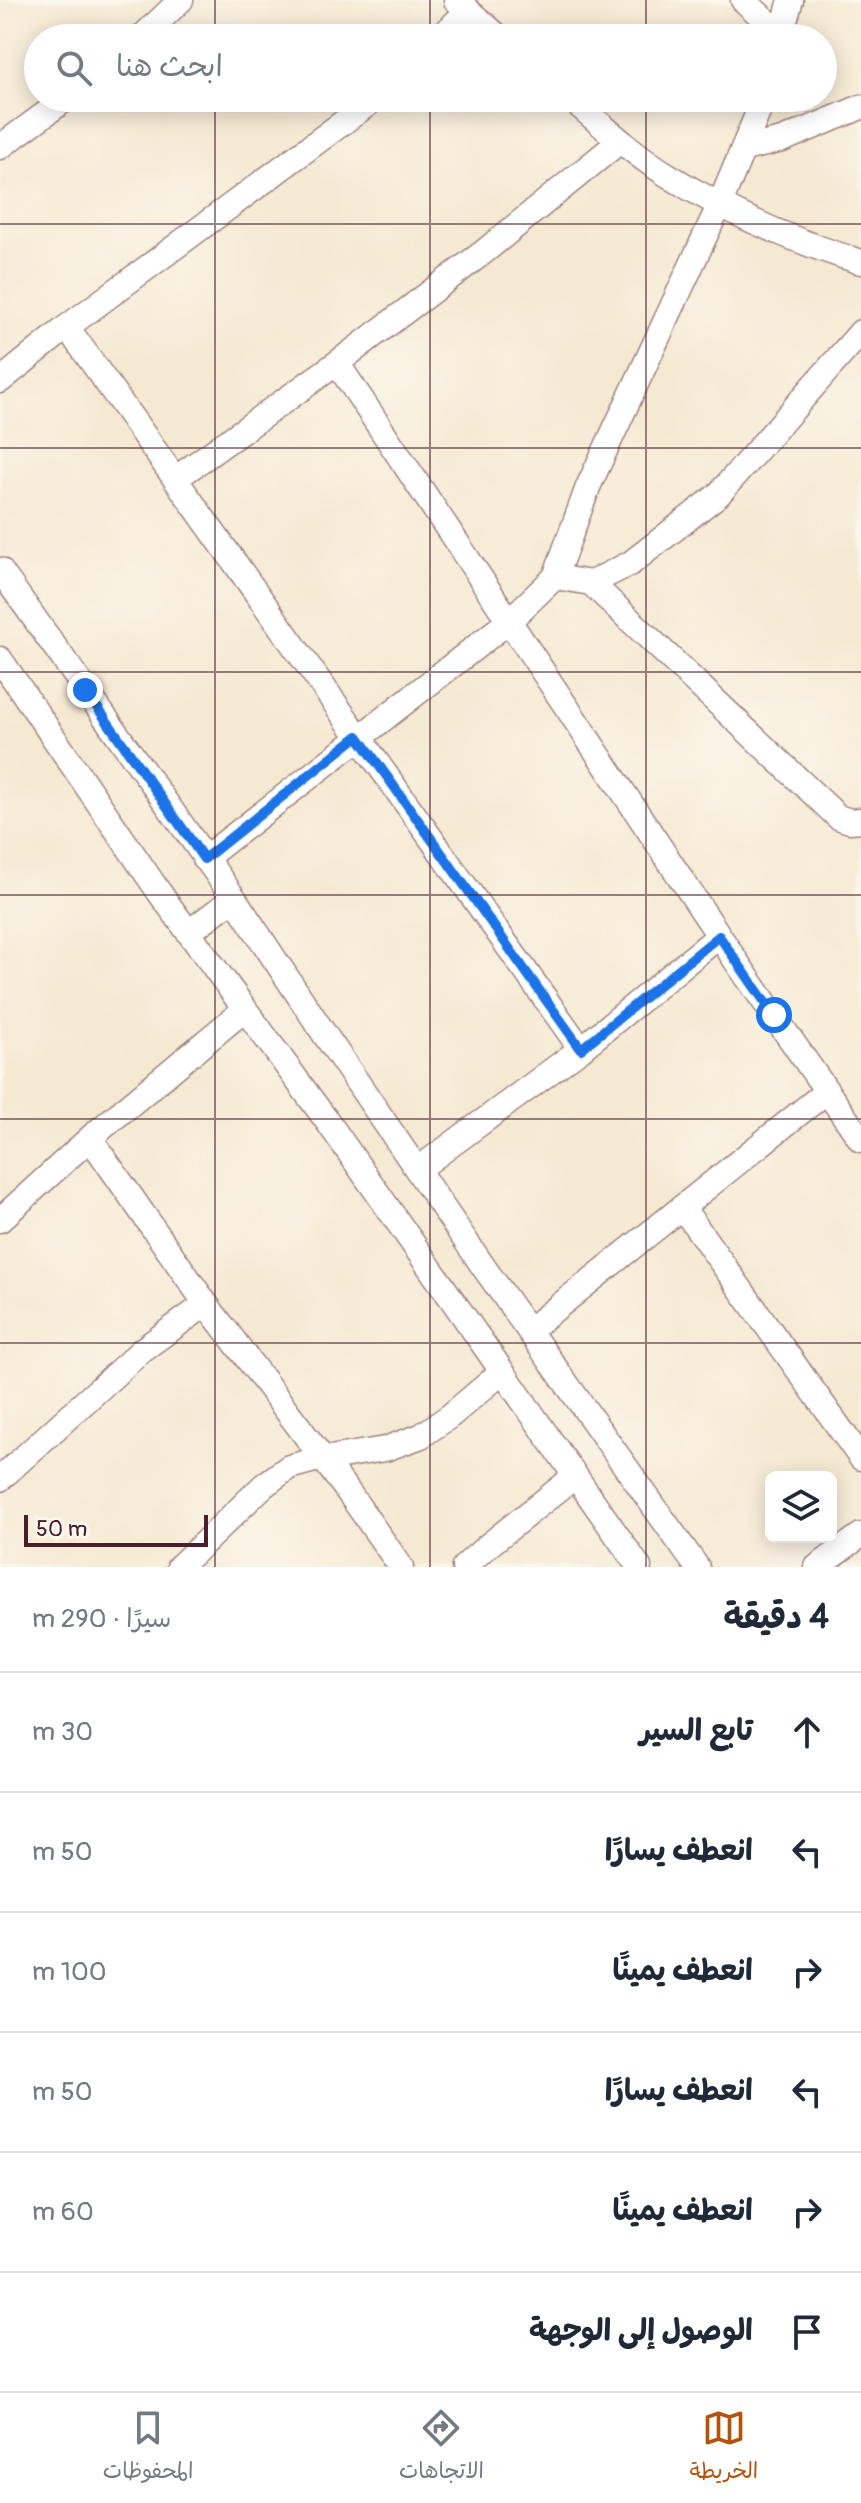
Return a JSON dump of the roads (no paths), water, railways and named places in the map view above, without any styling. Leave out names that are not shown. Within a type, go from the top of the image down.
[{"type":"street","points":[[156,24],[181,0]]},
{"type":"street","points":[[743,0],[768,24]]},
{"type":"street","points":[[784,24],[791,0]]},
{"type":"street","points":[[449,24],[462,5],[484,24]]},
{"type":"street","points":[[744,149],[782,140],[861,107]]},
{"type":"street","points":[[0,147],[48,112]]},
{"type":"street","points":[[0,381],[67,327],[357,112]]},
{"type":"street","points":[[586,112],[664,174],[768,227],[861,262]]},
{"type":"street","points":[[204,859],[509,621],[555,577],[588,487],[720,204],[759,112]]},
{"type":"street","points":[[175,479],[337,363],[485,251],[620,141]]},
{"type":"street","points":[[67,327],[581,1049]]},
{"type":"street","points":[[591,583],[631,563],[718,495],[859,340]]},
{"type":"street","points":[[337,363],[719,936],[861,1140]]},
{"type":"street","points":[[0,570],[234,898],[417,1170],[697,1567]]},
{"type":"street","points":[[555,577],[591,583],[838,817],[850,821],[861,820]]},
{"type":"street","points":[[0,659],[159,892],[330,1125],[639,1567]]},
{"type":"street","points":[[189,932],[234,898]]},
{"type":"street","points":[[417,1170],[581,1049],[719,936]]},
{"type":"street","points":[[0,1220],[90,1138],[245,1009]]},
{"type":"street","points":[[529,1330],[827,1091]]},
{"type":"street","points":[[90,1138],[206,1304],[401,1567]]},
{"type":"street","points":[[682,1207],[861,1458]]},
{"type":"street","points":[[0,1479],[142,1350],[206,1304]]},
{"type":"street","points":[[179,1567],[263,1486],[289,1467],[385,1449],[421,1436],[502,1372]]},
{"type":"street","points":[[464,1567],[574,1477]]},
{"type":"street","points":[[817,1567],[861,1535]]}]
